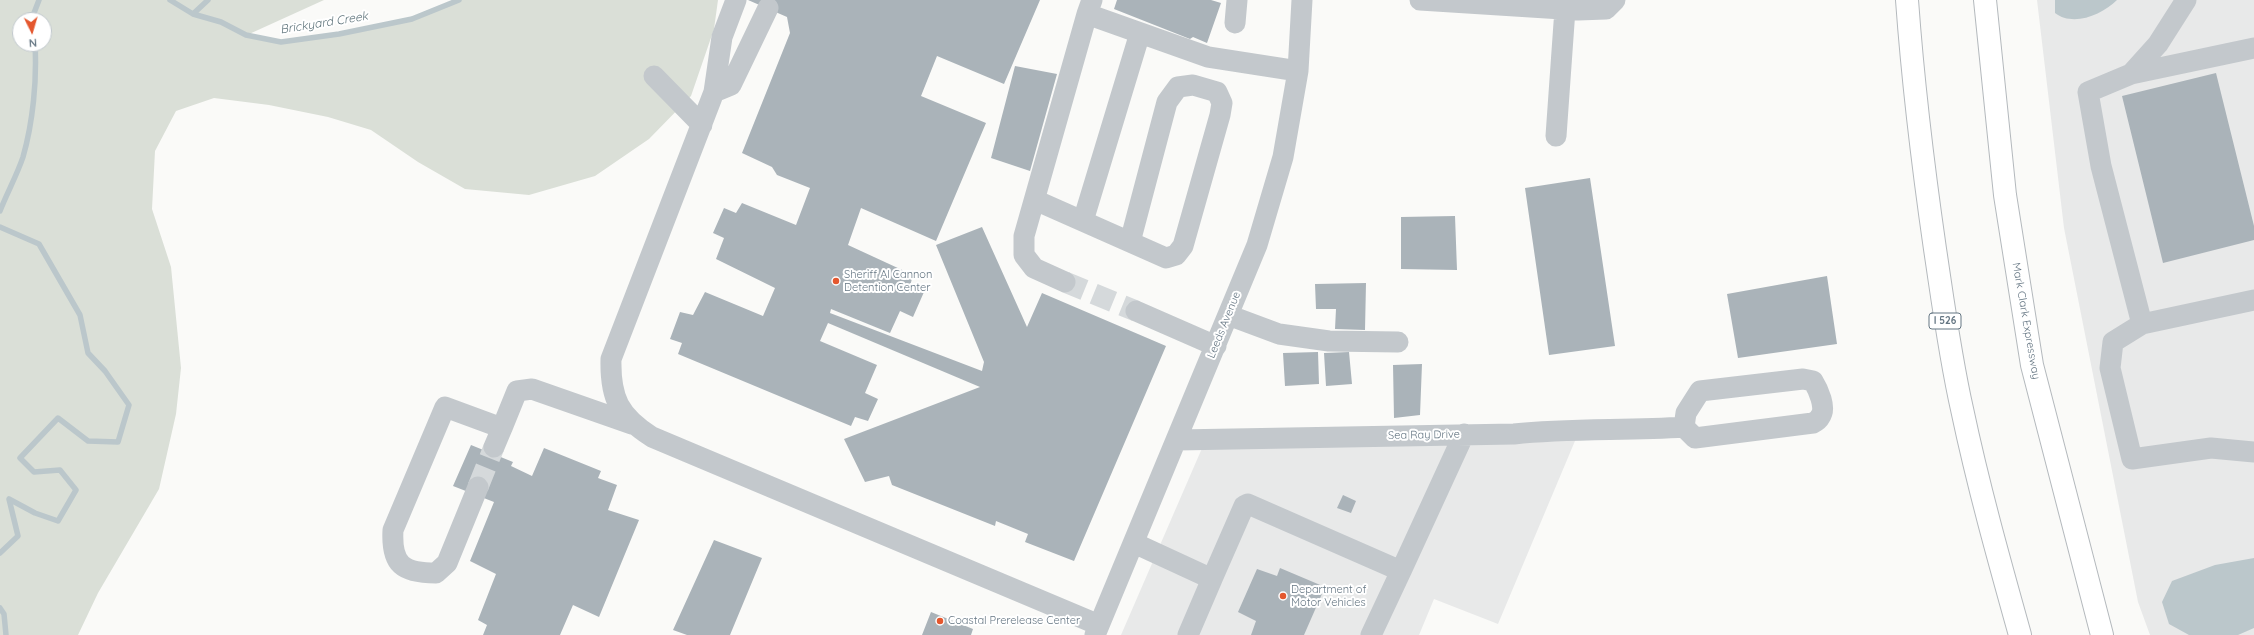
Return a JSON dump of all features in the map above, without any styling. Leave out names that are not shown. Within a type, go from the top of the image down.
[{"type":"highway","name":"I 526","points":[[1908,0],[1911,58],[1928,203],[1946,327],[1964,416],[1995,546],[2020,635]]},
{"type":"highway","name":"Mark Clark Expressway","points":[[1985,0],[2005,195],[2032,365],[2102,635]]},
{"type":"highway","points":[[1989,42],[1990,0]]},
{"type":"street","points":[[632,424],[618,403],[610,381],[611,359],[714,92],[722,37],[736,0]]},
{"type":"street","points":[[1235,23],[1237,0]]},
{"type":"street","name":"Leeds Avenue","points":[[1097,630],[1257,245],[1283,157],[1298,71],[1302,0]]},
{"type":"street","points":[[1420,0],[1565,9],[1606,9],[1615,0]]},
{"type":"street","points":[[2131,74],[2158,44],[2186,0]]},
{"type":"street","points":[[1065,282],[1034,268],[1024,255],[1024,236],[1089,7],[1140,33],[1208,57],[1298,71]]},
{"type":"street","points":[[714,92],[731,85],[768,8]]},
{"type":"street","points":[[1556,136],[1565,9]]},
{"type":"street","points":[[1083,221],[1140,33]]},
{"type":"street","points":[[2142,324],[2101,166],[2088,92],[2131,74],[2254,48]]},
{"type":"street","points":[[654,76],[702,125]]},
{"type":"street","points":[[1034,200],[1166,258],[1176,255],[1183,246],[1220,115],[1222,103],[1217,92],[1193,84],[1178,87],[1167,102],[1130,242]]},
{"type":"street","points":[[2254,300],[2142,324],[2113,342],[2110,368],[2132,459],[2211,448],[2254,452]]},
{"type":"street","points":[[1136,311],[1216,346]]},
{"type":"street","points":[[1228,315],[1280,334],[1329,341],[1398,342]]},
{"type":"street","points":[[1803,379],[1813,381],[1819,389],[1822,411],[1820,417],[1813,423],[1695,438],[1677,428],[1700,391],[1803,379]]},
{"type":"street","points":[[494,447],[517,391],[532,389],[632,424],[652,437],[1097,630]]},
{"type":"street","points":[[478,487],[447,563],[436,573],[415,573],[400,565],[392,545],[393,530],[446,407],[502,428]]},
{"type":"street","name":"Sea Ray Drive","points":[[1177,440],[1514,434],[1559,429],[1677,428]]},
{"type":"street","points":[[1370,635],[1464,434]]},
{"type":"street","points":[[1188,635],[1244,506],[1248,504],[1401,571]]},
{"type":"street","points":[[1134,543],[1212,579]]},
{"type":"shaded area","points":[[0,0],[324,0],[247,35],[281,42],[339,34],[412,19],[459,0],[718,0],[714,29],[691,96],[649,139],[595,176],[529,195],[465,189],[418,162],[371,130],[328,117],[269,105],[214,98],[176,111],[155,151],[152,209],[171,267],[181,368],[176,414],[159,489],[98,593],[78,635],[0,635]]},
{"type":"shaded area","points":[[2037,0],[2254,0],[2254,635],[2150,635],[2138,602],[2064,228]]},
{"type":"shaded area","points":[[2055,0],[2117,0],[2096,14],[2079,19],[2070,19],[2055,13]]},
{"type":"shaded area","points":[[1580,429],[1498,624],[1434,599],[1419,635],[1121,635],[1206,439]]},
{"type":"shaded area","points":[[2254,558],[2254,628],[2238,635],[2189,635],[2169,624],[2162,602],[2172,581],[2215,565]]},
{"type":"building","name":"Sheriff Al Cannon Detention Center","points":[[748,0],[1040,0],[1004,84],[937,56],[921,96],[986,123],[936,241],[861,208],[848,245],[913,275],[910,286],[924,292],[913,317],[900,311],[890,333],[831,309],[830,313],[982,371],[984,362],[936,245],[982,227],[1027,327],[1042,293],[1166,346],[1074,561],[1025,542],[1028,534],[996,521],[995,526],[892,485],[889,476],[865,482],[844,439],[980,387],[828,323],[820,341],[877,365],[865,393],[878,399],[868,421],[855,417],[851,426],[678,354],[682,343],[670,339],[680,312],[693,315],[705,292],[763,316],[775,288],[716,259],[724,238],[713,233],[724,208],[736,213],[742,203],[796,225],[810,188],[777,175],[772,167],[742,153],[790,33],[787,17]]},
{"type":"building","points":[[1117,0],[1211,0],[1221,3],[1207,43],[1193,37],[1190,39],[1114,9]]},
{"type":"building","points":[[1015,66],[1057,74],[1030,171],[991,158]]},
{"type":"building","points":[[2216,73],[2254,226],[2254,240],[2163,263],[2122,96]]},
{"type":"building","points":[[1590,178],[1615,346],[1549,355],[1525,188]]},
{"type":"building","points":[[1455,216],[1457,270],[1401,269],[1401,217]]},
{"type":"building","points":[[1827,276],[1837,344],[1738,358],[1727,294]]},
{"type":"building","points":[[1366,283],[1365,330],[1335,329],[1336,309],[1316,309],[1315,284]]},
{"type":"building","points":[[1318,352],[1319,384],[1285,386],[1283,353]]},
{"type":"building","points":[[1349,352],[1352,384],[1326,386],[1324,353]]},
{"type":"building","points":[[1422,364],[1420,415],[1394,418],[1393,365]]},
{"type":"building","points":[[471,445],[513,462],[511,466],[532,476],[544,448],[601,471],[598,478],[617,485],[608,510],[639,520],[599,617],[573,605],[560,635],[483,635],[487,625],[478,620],[496,574],[470,561],[494,502],[453,486]]},
{"type":"building","points":[[1343,495],[1356,501],[1351,513],[1337,508]]},
{"type":"building","points":[[714,540],[762,558],[730,635],[687,635],[673,630]]},
{"type":"building","name":"Department of Motor Vehicles","points":[[1280,568],[1325,587],[1304,635],[1251,635],[1256,621],[1238,612],[1257,569],[1277,576]]},
{"type":"building","name":"Coastal Prerelease Center","points":[[931,612],[973,629],[971,635],[922,635]]},
{"type":"waterway","points":[[34,12],[39,0]]},
{"type":"waterway","name":"Brickyard Creek","points":[[170,0],[193,14],[208,0]]},
{"type":"waterway","name":"Brickyard Creek","points":[[193,14],[221,22],[246,35],[281,42],[339,34],[412,19],[459,0]]},
{"type":"waterway","points":[[0,211],[21,164],[26,144],[34,101],[35,52]]},
{"type":"waterway","points":[[0,227],[39,244],[80,315],[88,353],[105,371],[129,405],[118,442],[88,441],[58,418],[20,458],[34,472],[60,470],[76,490],[58,521],[35,513],[9,499],[18,536],[0,553]]},
{"type":"waterway","points":[[0,608],[4,614],[6,635]]},
{"type":"tunnel","points":[[1065,282],[1136,311]]},
{"type":"tunnel","points":[[478,487],[494,447]]},
{"type":"place","name":"Sheriff Al Cannon Detention Center","points":[[836,281]]},
{"type":"place","name":"Department of Motor Vehicles","points":[[1283,596]]},
{"type":"place","name":"Coastal Prerelease Center","points":[[940,621]]}]
